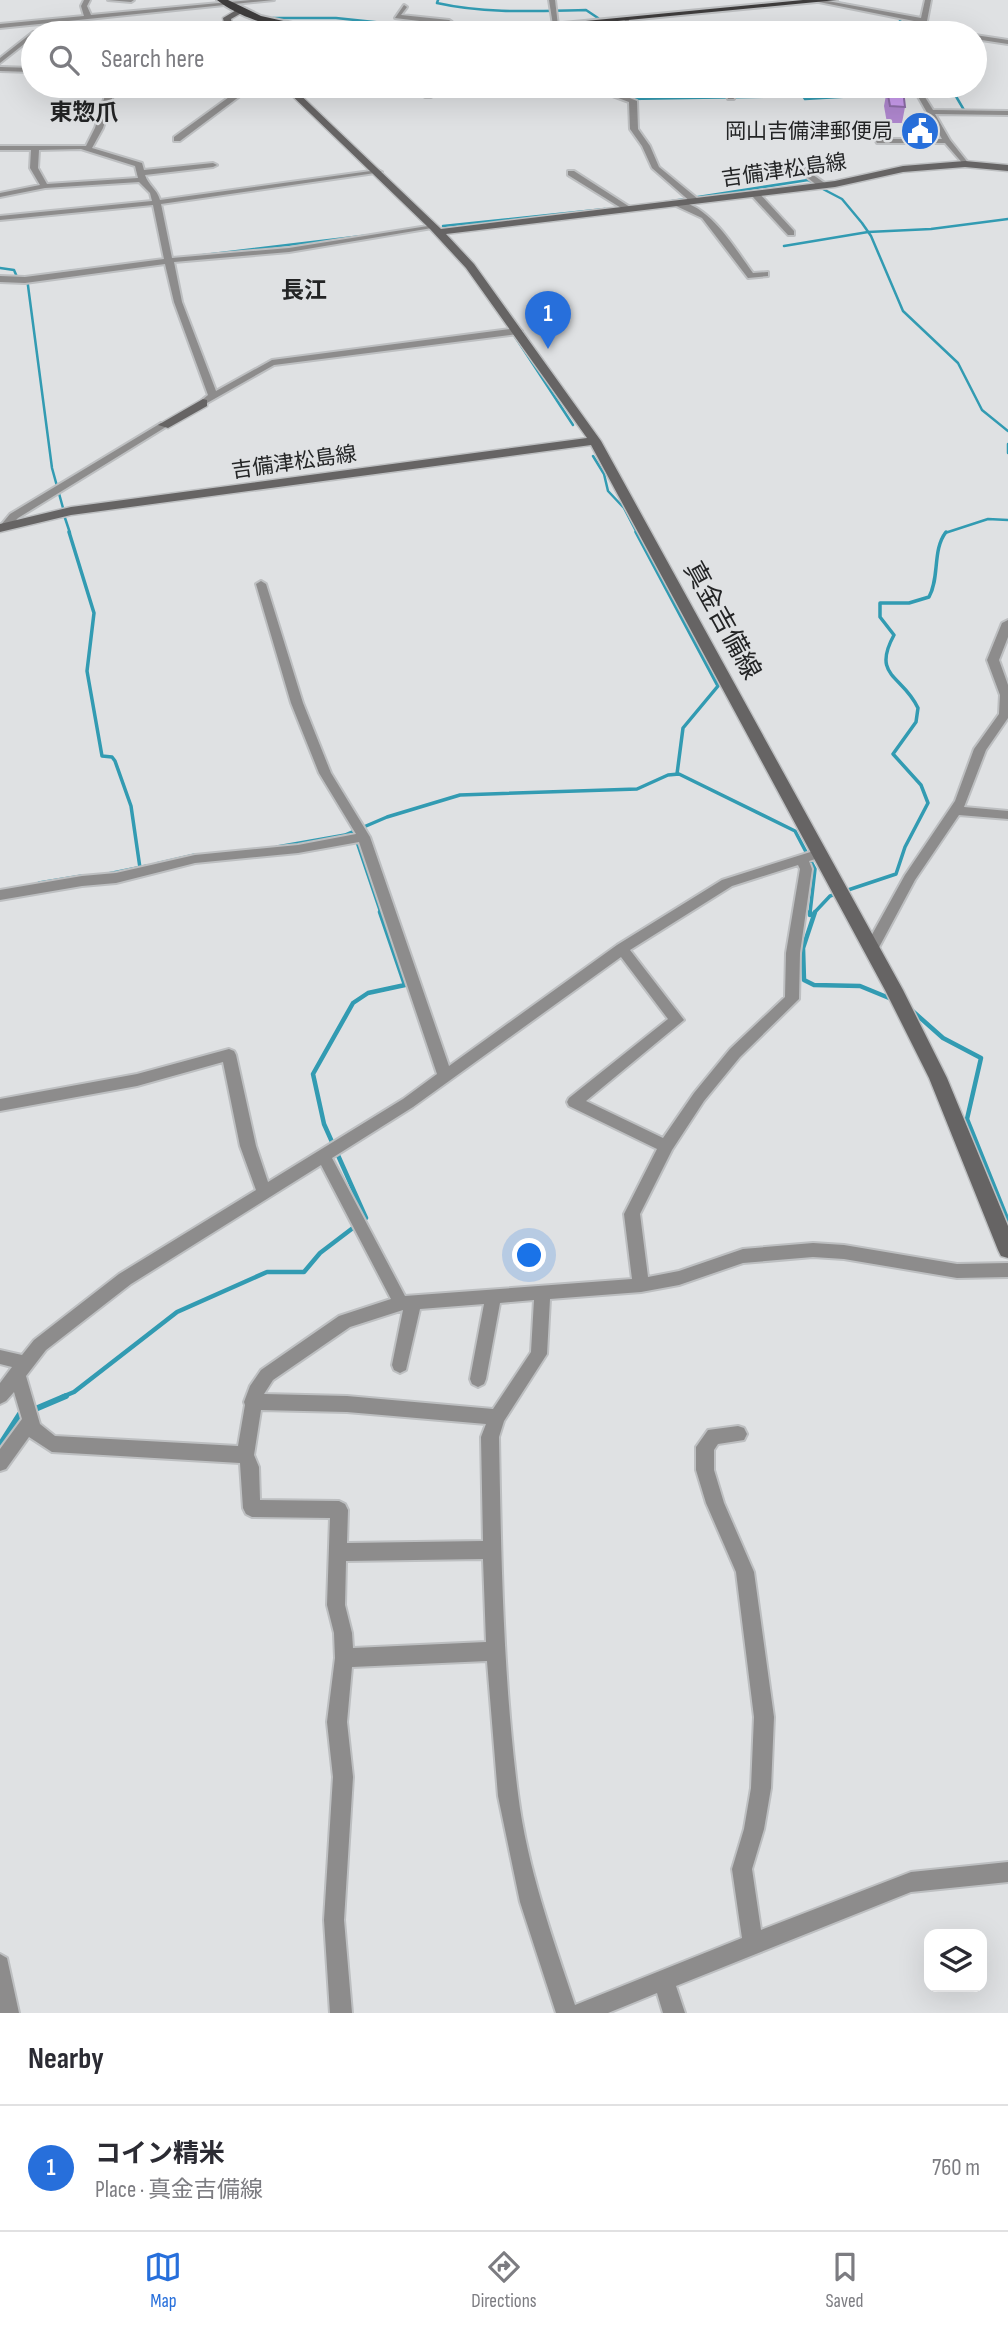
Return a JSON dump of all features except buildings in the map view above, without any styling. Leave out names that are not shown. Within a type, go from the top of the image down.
[{"type":"highway","points":[[603,21],[834,0]]},
{"type":"highway","points":[[223,1],[271,21]]},
{"type":"main road","points":[[229,21],[229,15],[242,11]]},
{"type":"main road","name":"真金吉備線","points":[[299,98],[378,172],[470,266],[596,441],[809,856],[841,891],[894,990],[938,1078],[1008,1250]]},
{"type":"main road","name":"吉備津松島線","points":[[437,230],[823,186],[903,169],[965,164],[1008,168]]},
{"type":"main road","points":[[164,425],[208,399]]},
{"type":"main road","name":"吉備津松島線","points":[[3,527],[55,513],[596,441]]},
{"type":"street","points":[[87,0],[84,6],[88,17]]},
{"type":"street","points":[[111,0],[131,0],[132,9],[136,12]]},
{"type":"street","points":[[54,21],[223,1],[271,0]]},
{"type":"street","points":[[551,0],[555,21]]},
{"type":"street","points":[[922,21],[928,0]]},
{"type":"street","points":[[816,1],[907,21]]},
{"type":"street","points":[[404,7],[397,17],[439,21]]},
{"type":"street","points":[[0,26],[21,24]]},
{"type":"street","points":[[987,39],[1008,42]]},
{"type":"street","points":[[0,61],[21,44]]},
{"type":"street","points":[[0,69],[21,70]]},
{"type":"street","points":[[88,148],[99,128],[109,98]]},
{"type":"street","points":[[177,139],[229,98]]},
{"type":"street","points":[[624,98],[633,101],[634,129],[646,145],[656,168],[663,177],[695,201]]},
{"type":"street","points":[[922,98],[947,141],[965,164]]},
{"type":"street","points":[[930,112],[1008,113]]},
{"type":"street","points":[[880,141],[947,141]]},
{"type":"street","points":[[36,147],[32,157],[33,169],[45,186]]},
{"type":"street","points":[[0,148],[88,148],[135,162],[141,176],[154,192],[154,203],[168,261],[208,399],[272,363],[518,331]]},
{"type":"street","points":[[0,195],[45,186],[213,165]]},
{"type":"street","points":[[779,168],[796,167],[823,186]]},
{"type":"street","points":[[0,218],[154,203],[378,172]]},
{"type":"street","points":[[571,173],[629,209]]},
{"type":"street","points":[[755,194],[791,233]]},
{"type":"street","points":[[589,199],[609,196]]},
{"type":"street","points":[[677,203],[705,216],[751,276],[765,274]]},
{"type":"street","points":[[0,279],[25,280],[437,230]]},
{"type":"street","points":[[737,259],[751,257]]},
{"type":"street","points":[[3,527],[14,516],[164,425]]},
{"type":"street","points":[[261,584],[286,670],[317,754],[359,835],[445,1077]]},
{"type":"street","points":[[871,949],[910,878],[956,810],[980,749],[1007,709],[993,660],[1008,623]]},
{"type":"street","points":[[956,810],[1008,814]]},
{"type":"street","points":[[0,895],[116,878],[195,859],[247,856],[359,835]]},
{"type":"street","points":[[0,1396],[52,1334],[125,1279],[264,1191],[332,1153],[445,1077],[622,949],[727,883],[809,856]]},
{"type":"street","points":[[641,1285],[632,1214],[666,1146],[699,1097],[735,1053],[792,999],[793,953],[809,856]]},
{"type":"street","points":[[622,949],[677,1020],[574,1102],[666,1146]]},
{"type":"street","points":[[0,1105],[137,1080],[229,1055],[248,1146],[264,1191]]},
{"type":"street","points":[[332,1153],[359,1224],[407,1303],[400,1365]]},
{"type":"street","points":[[341,2013],[334,1920],[343,1777],[337,1723],[344,1658],[343,1633],[336,1605],[340,1552],[339,1510],[252,1508],[250,1466],[245,1455],[252,1402],[267,1375],[334,1327],[373,1311],[407,1303],[641,1285],[680,1278],[743,1256],[813,1250],[844,1252],[957,1271],[1008,1270]]},
{"type":"street","points":[[542,1293],[539,1354],[497,1417],[490,1437],[492,1550],[496,1651],[508,1796],[530,1902],[567,2013]]},
{"type":"street","points":[[478,1379],[493,1297]]},
{"type":"street","points":[[0,1357],[21,1368]]},
{"type":"street","points":[[21,1368],[28,1416],[40,1438],[52,1444],[245,1455]]},
{"type":"street","points":[[252,1402],[347,1404],[497,1417]]},
{"type":"street","points":[[0,1463],[28,1416]]},
{"type":"street","points":[[738,1434],[714,1436],[705,1447],[704,1462],[715,1503],[745,1572],[764,1717],[761,1788],[743,1869],[754,1944]]},
{"type":"street","points":[[340,1552],[492,1550]]},
{"type":"street","points":[[344,1658],[496,1651]]},
{"type":"street","points":[[582,2013],[911,1882],[1008,1872]]},
{"type":"street","points":[[0,1965],[8,2013]]},
{"type":"street","points":[[663,1980],[674,2013]]},
{"type":"waterway","points":[[438,0],[437,3],[492,10],[586,10],[600,21]]},
{"type":"waterway","points":[[834,2],[902,15],[900,21]]},
{"type":"waterway","points":[[273,18],[365,21]]},
{"type":"waterway","points":[[628,99],[686,98]]},
{"type":"waterway","points":[[804,98],[822,98]]},
{"type":"waterway","points":[[957,98],[964,110],[992,111]]},
{"type":"waterway","points":[[666,202],[808,180],[815,184]]},
{"type":"waterway","points":[[821,188],[842,199],[868,232]]},
{"type":"waterway","points":[[443,226],[605,209]]},
{"type":"waterway","points":[[868,232],[931,229],[1008,219]]},
{"type":"waterway","points":[[784,246],[868,232]]},
{"type":"waterway","points":[[868,232],[903,311],[958,363],[982,410],[1008,431]]},
{"type":"waterway","points":[[62,272],[379,234]]},
{"type":"waterway","points":[[0,268],[14,270],[17,277],[22,277]]},
{"type":"waterway","points":[[27,278],[52,468],[63,508]]},
{"type":"waterway","points":[[512,332],[573,425]]},
{"type":"waterway","points":[[1008,444],[1008,453]]},
{"type":"waterway","points":[[593,456],[604,474],[608,491],[624,508],[637,533]]},
{"type":"waterway","points":[[64,515],[70,533]]},
{"type":"waterway","points":[[946,533],[988,519],[1008,520]]},
{"type":"waterway","points":[[69,532],[94,613],[87,671],[102,756],[112,757],[115,761],[131,806],[140,867]]},
{"type":"waterway","points":[[636,532],[718,686],[683,728],[677,774]]},
{"type":"waterway","points":[[814,913],[830,896],[896,874],[905,847],[928,803],[921,785],[893,754],[916,722],[918,708],[888,668],[886,659],[894,635],[880,617],[880,603],[909,603],[929,597],[939,547],[946,533]]},
{"type":"waterway","points":[[277,847],[345,835],[387,817],[460,795],[637,789],[668,775],[679,774],[795,831],[815,869],[810,913]]},
{"type":"waterway","points":[[356,839],[381,913]]},
{"type":"waterway","points":[[156,864],[195,855]]},
{"type":"waterway","points":[[140,867],[147,866]]},
{"type":"waterway","points":[[108,874],[140,867]]},
{"type":"waterway","points":[[39,883],[82,876]]},
{"type":"waterway","points":[[62,1397],[74,1392],[177,1312],[267,1272],[304,1272],[320,1253],[366,1218],[324,1124],[313,1074],[353,1003],[368,993],[405,985],[380,912]]},
{"type":"waterway","points":[[815,912],[803,948],[804,980],[814,985],[860,986],[894,1000]]},
{"type":"waterway","points":[[908,1007],[943,1038],[981,1058],[967,1119],[1008,1221]]},
{"type":"waterway","points":[[33,1410],[66,1396]]},
{"type":"waterway","points":[[0,1445],[20,1414],[25,1413]]},
{"type":"place","name":"岡山吉備津郵便局","points":[[920,131]]},
{"type":"place","name":"コイン精米","points":[[548,349]]},
{"type":"district","name":"東惣爪","points":[[84,112]]},
{"type":"district","name":"長江","points":[[304,290]]}]
